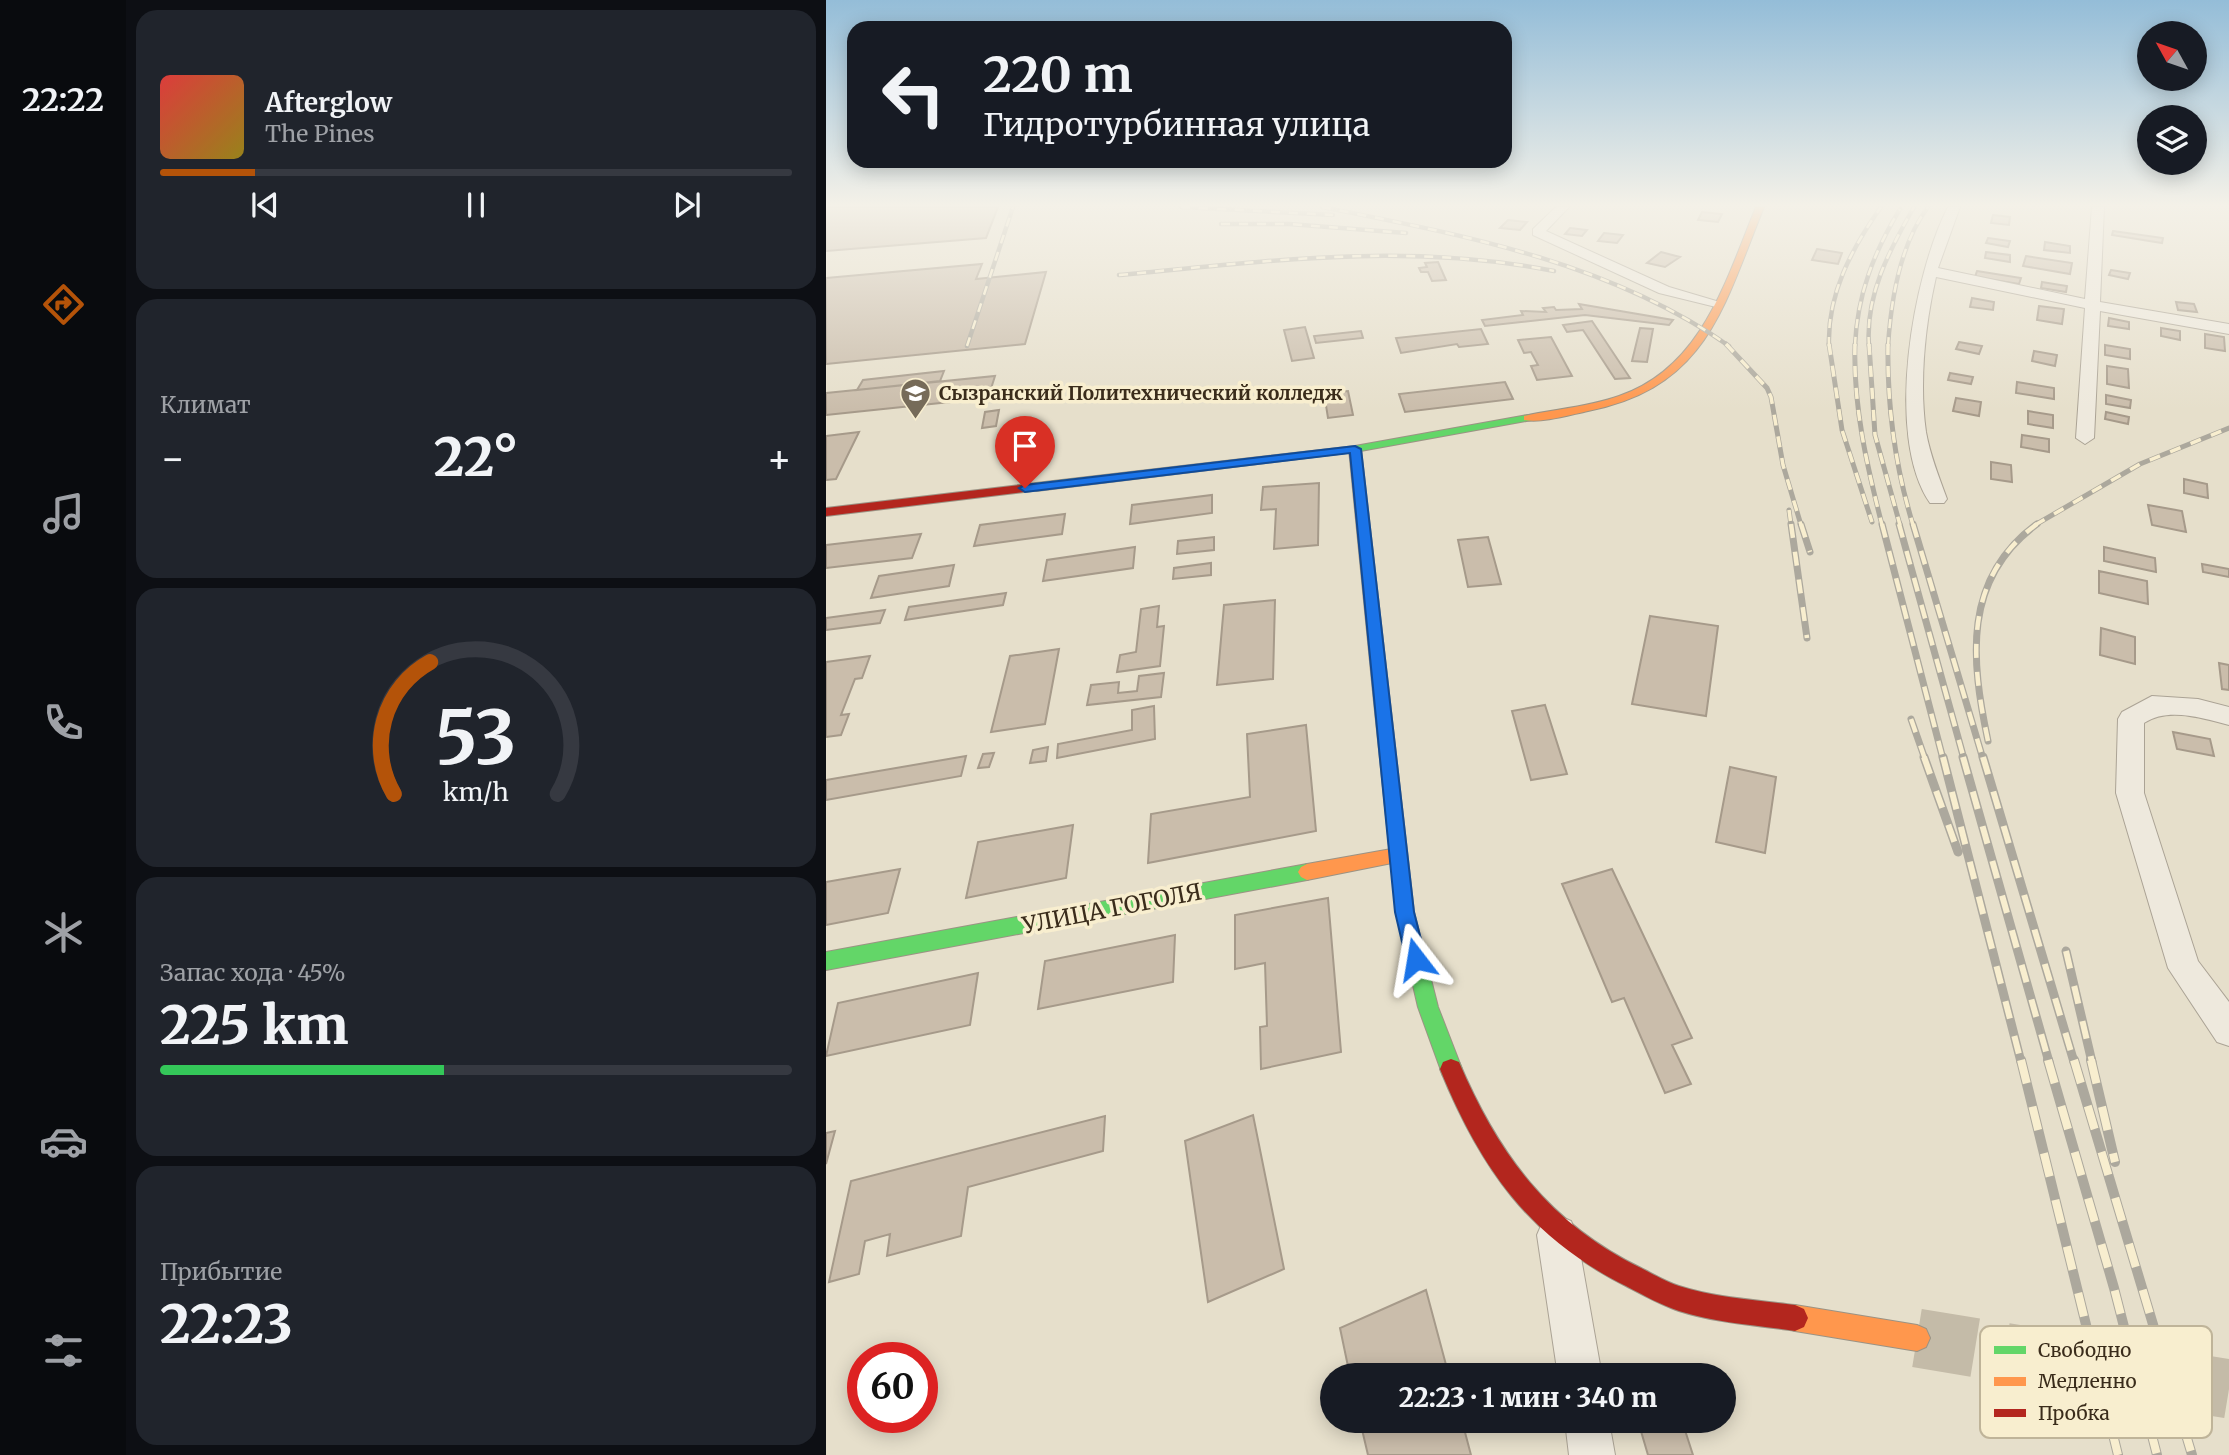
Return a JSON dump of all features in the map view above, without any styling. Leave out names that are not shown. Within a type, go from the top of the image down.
[{"type":"main road","points":[[826,512],[1355,449],[1599,406],[1648,389],[1670,375],[1704,328],[1729,275]]},
{"type":"main road","points":[[1355,449],[1405,912],[1428,1007],[1458,1088],[1512,1184],[1556,1230],[1617,1271],[1683,1300],[1917,1338]]},
{"type":"main road","name":"УЛИЦА ГОГОЛЯ","points":[[826,961],[1397,855]]},
{"type":"street","points":[[1631,275],[1664,290],[1716,303]]},
{"type":"street","points":[[1930,275],[1916,370],[1916,422],[1937,499]]},
{"type":"street","points":[[1949,275],[2090,306],[2229,329]]},
{"type":"street","points":[[2085,438],[2093,275]]},
{"type":"street","points":[[2229,716],[2198,708],[2152,705],[2131,719],[2130,793],[2184,968],[2229,1030]]},
{"type":"street","points":[[1556,1230],[1578,1363]]},
{"type":"street","points":[[1589,1433],[1592,1455]]},
{"type":"building","points":[[861,275],[978,275],[976,279],[1045,275],[1025,344],[826,364],[826,278]]},
{"type":"building","points":[[1429,275],[1444,275],[1446,280],[1432,281]]},
{"type":"building","points":[[2002,275],[2021,278],[2019,284],[1975,277]]},
{"type":"building","points":[[2109,275],[2129,275],[2128,279]]},
{"type":"building","points":[[2042,282],[2067,286],[2066,292],[2041,288]]},
{"type":"building","points":[[1972,298],[1994,302],[1993,310],[1970,307]]},
{"type":"building","points":[[2176,302],[2194,304],[2197,312],[2178,310]]},
{"type":"building","points":[[1579,304],[1673,320],[1669,325],[1585,315],[1485,326],[1482,320],[1523,315],[1521,311],[1546,312],[1543,308],[1582,309]]},
{"type":"building","points":[[2039,306],[2064,309],[2062,324],[2037,320]]},
{"type":"building","points":[[2109,318],[2129,322],[2129,329],[2108,326]]},
{"type":"building","points":[[1592,321],[1630,378],[1615,379],[1583,330],[1567,332],[1563,325]]},
{"type":"building","points":[[1305,327],[1314,358],[1292,361],[1284,330]]},
{"type":"building","points":[[1640,328],[1653,329],[1647,362],[1632,361]]},
{"type":"building","points":[[2161,328],[2180,331],[2180,340],[2161,336]]},
{"type":"building","points":[[1481,329],[1488,344],[1459,347],[1457,344],[1401,353],[1396,338]]},
{"type":"building","points":[[1361,331],[1363,338],[1316,343],[1314,336]]},
{"type":"building","points":[[2205,334],[2224,337],[2225,351],[2205,348]]},
{"type":"building","points":[[1551,337],[1572,376],[1537,380],[1531,366],[1538,365],[1531,352],[1524,353],[1518,340]]},
{"type":"building","points":[[1959,342],[1982,346],[1979,354],[1956,349]]},
{"type":"building","points":[[2105,345],[2130,349],[2130,359],[2105,355]]},
{"type":"building","points":[[2034,351],[2057,355],[2055,366],[2032,361]]},
{"type":"building","points":[[2107,366],[2128,369],[2129,388],[2107,384]]},
{"type":"building","points":[[944,371],[940,381],[857,390],[863,380]]},
{"type":"building","points":[[1950,373],[1973,377],[1971,384],[1948,380]]},
{"type":"building","points":[[995,376],[988,398],[826,415],[826,393]]},
{"type":"building","points":[[1505,382],[1513,399],[1405,412],[1399,394]]},
{"type":"building","points":[[2017,382],[2054,388],[2054,399],[2016,393]]},
{"type":"building","points":[[1348,391],[1353,415],[1328,418],[1324,393]]},
{"type":"building","points":[[2106,395],[2131,400],[2130,408],[2106,404]]},
{"type":"building","points":[[1956,398],[1981,402],[1979,416],[1953,411]]},
{"type":"building","points":[[999,410],[996,426],[982,428],[985,412]]},
{"type":"building","points":[[2028,411],[2053,415],[2053,428],[2028,424]]},
{"type":"building","points":[[2106,412],[2129,417],[2128,424],[2105,419]]},
{"type":"building","points":[[859,432],[836,479],[826,480],[826,436]]},
{"type":"building","points":[[2022,435],[2049,439],[2049,452],[2021,447]]},
{"type":"building","points":[[1991,462],[2011,465],[2012,482],[1991,479]]},
{"type":"building","points":[[2184,479],[2207,484],[2208,498],[2184,493]]},
{"type":"building","points":[[1319,483],[1318,545],[1274,549],[1276,509],[1261,510],[1263,487]]},
{"type":"building","points":[[1212,495],[1212,513],[1130,524],[1132,505]]},
{"type":"building","points":[[2148,505],[2182,511],[2186,532],[2152,525]]},
{"type":"building","points":[[1065,514],[1062,534],[974,546],[980,525]]},
{"type":"building","points":[[921,534],[912,558],[826,568],[826,545]]},
{"type":"building","points":[[1214,537],[1214,550],[1177,554],[1178,541]]},
{"type":"building","points":[[1488,537],[1501,584],[1468,587],[1458,540]]},
{"type":"building","points":[[1135,547],[1133,568],[1043,581],[1047,560]]},
{"type":"building","points":[[2104,547],[2155,558],[2156,572],[2104,561]]},
{"type":"building","points":[[1211,563],[1211,575],[1173,579],[1174,568]]},
{"type":"building","points":[[2202,564],[2229,569],[2229,577],[2203,572]]},
{"type":"building","points":[[954,565],[949,586],[871,598],[879,576]]},
{"type":"building","points":[[2099,571],[2147,581],[2148,604],[2099,593]]},
{"type":"building","points":[[1006,593],[1003,605],[905,620],[909,607]]},
{"type":"building","points":[[1275,600],[1273,679],[1217,685],[1224,605]]},
{"type":"building","points":[[1159,606],[1157,627],[1164,626],[1160,666],[1117,672],[1120,655],[1136,652],[1141,609]]},
{"type":"building","points":[[885,610],[880,623],[826,630],[826,618]]},
{"type":"building","points":[[1650,616],[1718,626],[1706,716],[1632,704]]},
{"type":"building","points":[[2101,628],[2135,637],[2135,664],[2100,655]]},
{"type":"building","points":[[1059,649],[1045,724],[991,732],[1010,656]]},
{"type":"building","points":[[870,656],[862,678],[855,679],[841,715],[849,714],[841,735],[826,737],[826,662]]},
{"type":"building","points":[[2219,663],[2229,665],[2229,690],[2222,689]]},
{"type":"building","points":[[1164,673],[1161,697],[1087,705],[1091,685],[1119,682],[1118,693],[1137,691],[1139,676]]},
{"type":"building","points":[[1545,705],[1567,774],[1531,780],[1512,711]]},
{"type":"building","points":[[1154,706],[1155,739],[1057,758],[1058,744],[1132,730],[1132,710]]},
{"type":"building","points":[[1306,725],[1316,831],[1148,863],[1151,814],[1250,797],[1247,734]]},
{"type":"building","points":[[2173,732],[2210,739],[2214,756],[2177,749]]},
{"type":"building","points":[[1048,747],[1046,761],[1030,763],[1033,750]]},
{"type":"building","points":[[994,753],[989,767],[978,768],[983,754]]},
{"type":"building","points":[[966,756],[961,776],[826,800],[826,780]]},
{"type":"building","points":[[1730,767],[1776,777],[1765,853],[1716,842]]},
{"type":"building","points":[[1073,825],[1066,878],[966,898],[978,842]]},
{"type":"building","points":[[900,869],[888,913],[826,925],[826,882]]},
{"type":"building","points":[[1612,869],[1692,1038],[1672,1045],[1691,1084],[1665,1093],[1624,998],[1612,1002],[1562,884]]},
{"type":"building","points":[[1328,898],[1341,1052],[1261,1069],[1260,1027],[1267,1026],[1265,963],[1235,969],[1235,915]]},
{"type":"building","points":[[1175,935],[1173,982],[1038,1009],[1045,961]]},
{"type":"building","points":[[978,973],[970,1025],[826,1056],[838,1003]]},
{"type":"building","points":[[1253,1115],[1284,1269],[1208,1302],[1185,1141]]},
{"type":"building","points":[[1105,1116],[1103,1151],[968,1187],[961,1236],[887,1256],[890,1234],[865,1241],[859,1274],[829,1282],[851,1181]]},
{"type":"building","points":[[835,1131],[826,1164],[826,1133]]},
{"type":"building","points":[[1426,1290],[1446,1363],[1347,1363],[1340,1328]]},
{"type":"building","points":[[1363,1433],[1465,1433],[1471,1455],[1368,1455]]},
{"type":"building","points":[[1642,1433],[1686,1433],[1693,1455],[1648,1455]]},
{"type":"tunnel","points":[[1917,1338],[1980,1348]]},
{"type":"tunnel","points":[[2212,1386],[2229,1389]]},
{"type":"railway","points":[[967,346],[991,275]]},
{"type":"railway","points":[[1592,275],[1683,317],[1726,344]]},
{"type":"railway","points":[[1829,344],[1832,308],[1842,275]]},
{"type":"railway","points":[[1855,346],[1859,309],[1868,275]]},
{"type":"railway","points":[[1869,344],[1871,309],[1880,275]]},
{"type":"railway","points":[[1888,346],[1899,275]]},
{"type":"railway","points":[[1726,344],[1767,388],[1771,397],[1783,465],[1801,525]]},
{"type":"railway","points":[[1829,344],[1842,430],[1872,522]]},
{"type":"railway","points":[[1869,344],[1875,435],[1900,525]]},
{"type":"railway","points":[[1855,346],[1859,413],[1866,458],[1882,525]]},
{"type":"railway","points":[[1888,346],[1893,436],[1913,525]]},
{"type":"railway","points":[[2035,525],[2140,464],[2229,428]]},
{"type":"railway","points":[[1789,510],[1791,525]]},
{"type":"railway","points":[[1791,524],[1807,638]]},
{"type":"railway","points":[[1801,524],[1810,552]]},
{"type":"railway","points":[[1882,524],[1943,759]]},
{"type":"railway","points":[[1899,524],[1964,759]]},
{"type":"railway","points":[[1913,524],[1983,759]]},
{"type":"railway","points":[[1988,741],[1976,651],[1984,595],[1995,570],[2013,546],[2037,524]]},
{"type":"railway","points":[[1911,719],[1925,759]]},
{"type":"railway","points":[[1924,757],[1958,852]]},
{"type":"railway","points":[[1943,757],[2021,1062]]},
{"type":"railway","points":[[1963,757],[2049,1062]]},
{"type":"railway","points":[[1983,757],[2074,1062]]},
{"type":"railway","points":[[2066,951],[2092,1062]]},
{"type":"railway","points":[[2021,1060],[2086,1326]]},
{"type":"railway","points":[[2048,1060],[2124,1326]]},
{"type":"railway","points":[[2074,1060],[2153,1326]]},
{"type":"railway","points":[[2091,1060],[2115,1162]]},
{"type":"railway","points":[[2114,1438],[2118,1455]]},
{"type":"railway","points":[[2153,1438],[2157,1455]]},
{"type":"railway","points":[[2187,1438],[2192,1455]]},
{"type":"traffic: fast","points":[[1036,487],[1355,449],[1528,418]]},
{"type":"traffic: fast","points":[[1382,702],[1405,912],[1428,1007],[1451,1069]]},
{"type":"traffic: fast","points":[[826,961],[1307,872]]},
{"type":"traffic: slow","points":[[1528,418],[1592,407],[1622,399],[1652,386],[1672,372],[1705,331],[1732,275]]},
{"type":"traffic: slow","points":[[1307,872],[1397,855]]},
{"type":"traffic: slow","points":[[1795,1318],[1917,1338]]},
{"type":"traffic: jam","points":[[1355,449],[1382,702]]},
{"type":"traffic: jam","points":[[826,512],[1036,487]]},
{"type":"traffic: jam","points":[[1451,1069],[1483,1138],[1503,1169],[1551,1223],[1580,1246],[1611,1266],[1679,1299],[1795,1318]]},
{"type":"place","name":"Сызранский Политехнический колледж","points":[[916,420]]},
{"type":"route","points":[[1025,488],[1355,449],[1397,855],[1405,912],[1416,959]]}]
